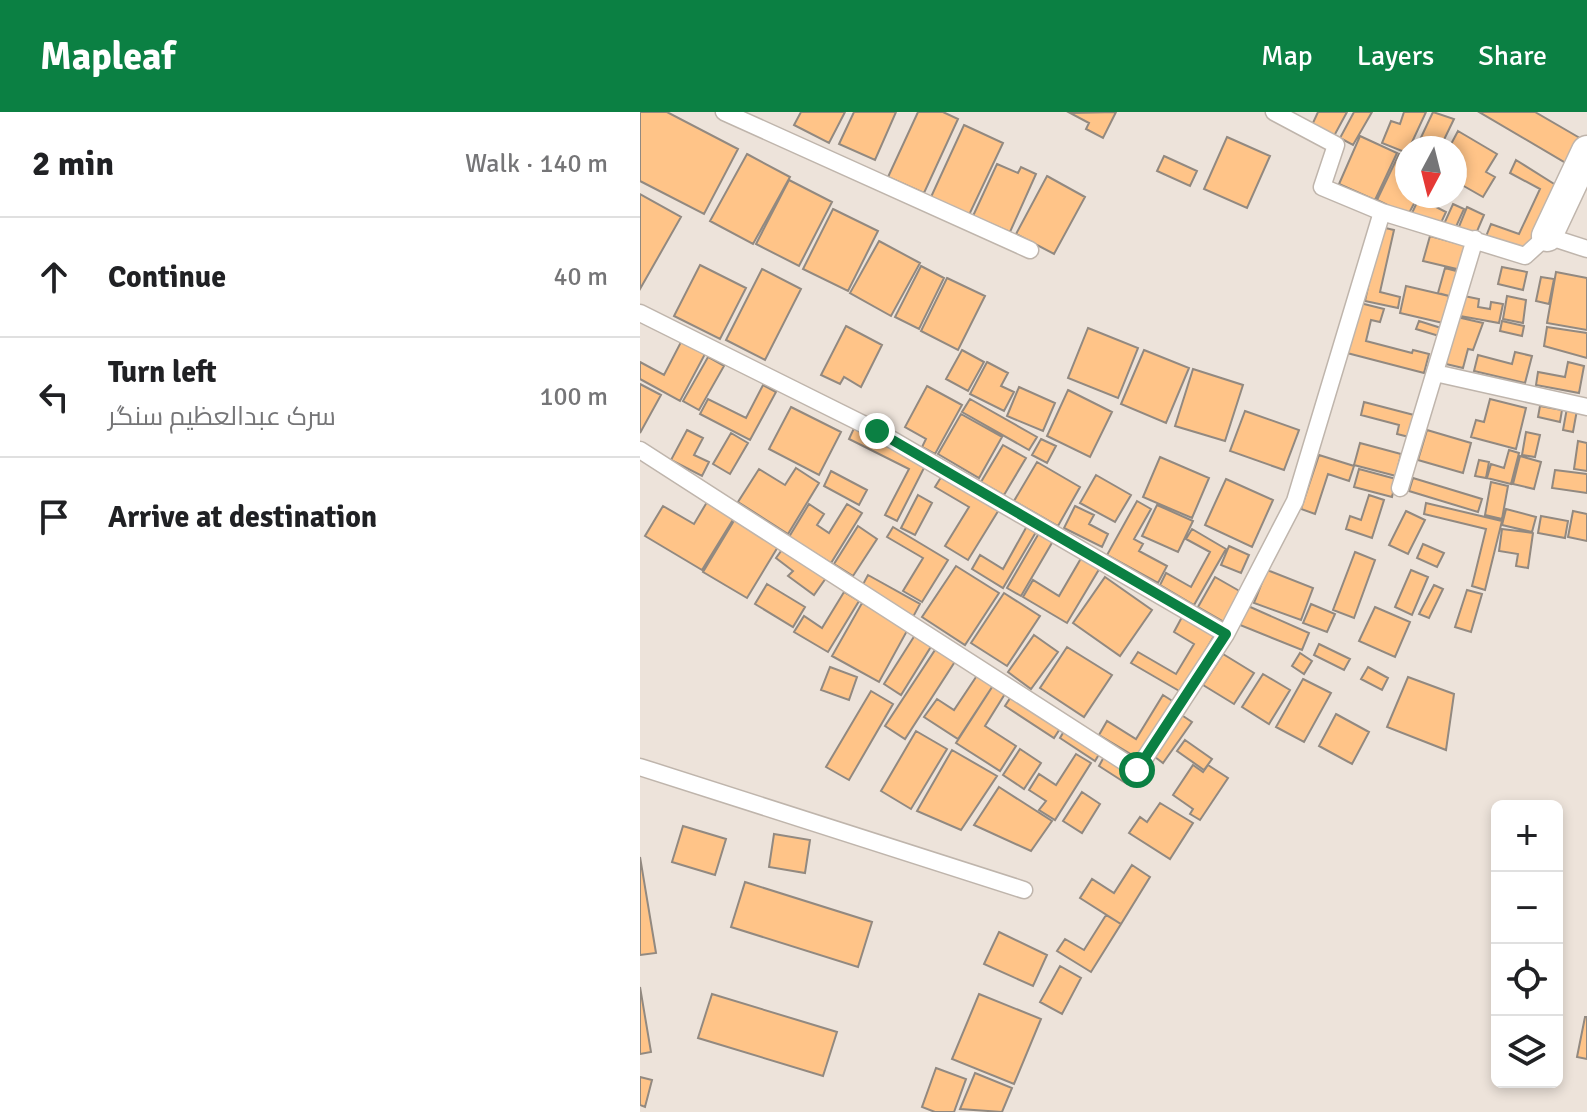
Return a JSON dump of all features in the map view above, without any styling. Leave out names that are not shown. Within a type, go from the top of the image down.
[{"type":"street","points":[[1547,236],[1587,151]]},
{"type":"lane","points":[[724,112],[1030,250]]},
{"type":"lane","points":[[1274,112],[1336,145],[1322,187],[1382,212],[1525,256],[1547,236],[1587,249]]},
{"type":"lane","points":[[640,450],[1137,770],[1226,634],[1295,501],[1382,212]]},
{"type":"lane","points":[[1400,488],[1475,239]]},
{"type":"lane","points":[[640,313],[877,431],[1226,634]]},
{"type":"lane","points":[[1435,373],[1587,407]]},
{"type":"lane","points":[[640,767],[1024,890]]},
{"type":"building","points":[[640,112],[667,112],[738,149],[704,214],[640,181]]},
{"type":"building","points":[[801,112],[845,112],[829,143],[794,125]]},
{"type":"building","points":[[854,112],[896,112],[875,160],[839,144]]},
{"type":"building","points":[[918,112],[943,112],[958,119],[924,193],[888,177]]},
{"type":"building","points":[[1116,112],[1103,138],[1086,129],[1089,123],[1070,113]]},
{"type":"building","points":[[1318,112],[1347,112],[1334,136],[1312,125]]},
{"type":"building","points":[[1354,112],[1372,112],[1353,145],[1340,138]]},
{"type":"building","points":[[1404,112],[1426,112],[1415,136],[1395,136],[1395,148],[1382,143],[1391,121],[1400,124]]},
{"type":"building","points":[[1433,112],[1454,119],[1446,136],[1422,136]]},
{"type":"building","points":[[1479,112],[1535,112],[1585,141],[1571,166]]},
{"type":"building","points":[[964,125],[1003,143],[969,215],[931,197]]},
{"type":"building","points":[[1360,136],[1395,152],[1375,200],[1339,184]]},
{"type":"building","points":[[1467,136],[1497,154],[1486,172],[1495,177],[1483,197],[1467,188]]},
{"type":"building","points":[[1227,137],[1270,156],[1247,208],[1204,189]]},
{"type":"building","points":[[747,154],[790,177],[753,244],[710,221]]},
{"type":"building","points":[[1164,156],[1197,171],[1190,186],[1157,171]]},
{"type":"building","points":[[1516,160],[1559,187],[1526,254],[1485,239],[1491,224],[1519,234],[1540,189],[1510,173]]},
{"type":"building","points":[[1395,162],[1395,208],[1412,208],[1408,215],[1377,200]]},
{"type":"building","points":[[997,164],[1018,173],[1021,167],[1036,174],[1010,232],[973,216]]},
{"type":"building","points":[[1047,176],[1085,197],[1054,254],[1016,234]]},
{"type":"building","points":[[789,180],[832,202],[799,266],[756,244]]},
{"type":"building","points":[[640,194],[681,217],[640,289]]},
{"type":"building","points":[[1467,207],[1484,215],[1475,236],[1458,229]]},
{"type":"building","points":[[1414,208],[1438,208],[1446,212],[1440,225],[1412,213]]},
{"type":"building","points":[[1451,208],[1464,209],[1455,229],[1444,224]]},
{"type":"building","points":[[833,209],[878,231],[848,291],[803,269]]},
{"type":"building","points":[[1381,227],[1394,230],[1380,292],[1400,297],[1398,308],[1365,301]]},
{"type":"building","points":[[1430,236],[1467,246],[1461,270],[1423,261]]},
{"type":"building","points":[[879,241],[920,263],[891,316],[850,293]]},
{"type":"building","points":[[700,265],[746,288],[720,339],[674,316]]},
{"type":"building","points":[[921,266],[944,278],[919,329],[895,317]]},
{"type":"building","points":[[1502,267],[1527,272],[1523,290],[1498,284]]},
{"type":"building","points":[[1445,268],[1460,272],[1453,297],[1438,293]]},
{"type":"building","points":[[762,269],[801,289],[765,360],[726,340]]},
{"type":"building","points":[[1556,272],[1587,278],[1587,330],[1547,323]]},
{"type":"building","points":[[1541,277],[1554,279],[1549,304],[1536,301]]},
{"type":"building","points":[[947,278],[985,296],[958,350],[921,331]]},
{"type":"building","points":[[1406,286],[1449,296],[1443,323],[1400,313]]},
{"type":"building","points":[[1464,296],[1479,299],[1478,307],[1490,309],[1491,302],[1503,304],[1499,323],[1460,316]]},
{"type":"building","points":[[1507,296],[1526,300],[1523,323],[1503,319]]},
{"type":"building","points":[[1360,303],[1384,309],[1380,322],[1371,320],[1366,341],[1412,353],[1413,350],[1429,354],[1424,373],[1347,353]]},
{"type":"building","points":[[1457,317],[1483,323],[1473,350],[1468,349],[1463,368],[1446,364]]},
{"type":"building","points":[[1419,321],[1441,328],[1439,336],[1416,329]]},
{"type":"building","points":[[1502,321],[1524,326],[1522,336],[1500,331]]},
{"type":"building","points":[[846,326],[882,345],[861,387],[844,377],[840,384],[821,375]]},
{"type":"building","points":[[1547,327],[1587,333],[1587,358],[1544,346]]},
{"type":"building","points":[[1088,328],[1138,348],[1118,398],[1068,378]]},
{"type":"building","points":[[681,342],[705,354],[680,401],[640,379],[640,362],[664,375]]},
{"type":"building","points":[[962,350],[984,362],[968,391],[946,379]]},
{"type":"building","points":[[1144,350],[1189,368],[1166,423],[1121,404]]},
{"type":"building","points":[[1515,352],[1532,356],[1525,383],[1474,371],[1478,355],[1512,364]]},
{"type":"building","points":[[708,357],[724,366],[699,410],[683,401]]},
{"type":"building","points":[[987,362],[1008,373],[1001,386],[1014,392],[1004,411],[970,394]]},
{"type":"building","points":[[1568,362],[1584,366],[1579,393],[1536,385],[1538,372],[1565,377]]},
{"type":"building","points":[[1193,369],[1243,385],[1225,441],[1175,426]]},
{"type":"building","points":[[640,384],[661,395],[640,433]]},
{"type":"building","points":[[763,385],[776,392],[750,440],[700,414],[708,399],[746,418]]},
{"type":"building","points":[[927,386],[962,405],[935,454],[922,447],[926,439],[905,427]]},
{"type":"building","points":[[1019,387],[1055,403],[1043,431],[1007,416]]},
{"type":"building","points":[[1068,390],[1112,412],[1090,457],[1047,436]]},
{"type":"building","points":[[970,399],[1037,437],[1029,450],[962,412]]},
{"type":"building","points":[[1490,399],[1526,408],[1516,449],[1471,437],[1476,420],[1484,422]]},
{"type":"building","points":[[1364,402],[1414,415],[1409,437],[1397,434],[1399,425],[1361,415]]},
{"type":"building","points":[[1540,406],[1562,410],[1560,422],[1538,417]]},
{"type":"building","points":[[791,407],[841,432],[819,475],[769,449]]},
{"type":"building","points":[[1567,408],[1577,410],[1573,432],[1563,430]]},
{"type":"building","points":[[1245,411],[1299,430],[1284,470],[1230,451]]},
{"type":"building","points":[[961,414],[1002,437],[979,478],[938,454]]},
{"type":"building","points":[[855,426],[927,462],[897,521],[885,515],[909,469],[849,439]]},
{"type":"building","points":[[687,430],[703,438],[694,455],[709,462],[702,476],[671,460]]},
{"type":"building","points":[[1427,430],[1471,443],[1463,473],[1418,460]]},
{"type":"building","points":[[1526,432],[1540,435],[1535,457],[1522,455]]},
{"type":"building","points":[[731,433],[748,443],[730,474],[713,464]]},
{"type":"building","points":[[1041,439],[1056,446],[1047,463],[1032,455]]},
{"type":"building","points":[[1578,441],[1587,443],[1587,471],[1574,469]]},
{"type":"building","points":[[1360,443],[1401,454],[1396,476],[1354,465]]},
{"type":"building","points":[[1003,445],[1026,458],[1004,495],[981,482]]},
{"type":"building","points":[[1509,450],[1519,453],[1511,484],[1487,478],[1491,464],[1504,468]]},
{"type":"building","points":[[1319,455],[1354,466],[1349,481],[1328,474],[1315,514],[1301,509]]},
{"type":"building","points":[[1520,456],[1541,462],[1534,489],[1513,484]]},
{"type":"building","points":[[1160,457],[1209,478],[1192,518],[1143,497]]},
{"type":"building","points":[[1479,460],[1489,462],[1486,478],[1475,476]]},
{"type":"building","points":[[1037,462],[1080,487],[1058,526],[1014,501]]},
{"type":"building","points":[[796,468],[819,483],[788,534],[738,502],[759,469],[785,485]]},
{"type":"building","points":[[1359,469],[1396,479],[1392,497],[1354,487]]},
{"type":"building","points":[[1555,470],[1587,474],[1587,493],[1552,488]]},
{"type":"building","points":[[831,471],[867,490],[859,505],[824,486]]},
{"type":"building","points":[[943,474],[1000,508],[968,560],[945,546],[969,507],[935,487]]},
{"type":"building","points":[[1096,475],[1131,495],[1115,522],[1080,503]]},
{"type":"building","points":[[1413,478],[1482,499],[1478,512],[1409,491]]},
{"type":"building","points":[[1226,479],[1273,500],[1252,547],[1205,525]]},
{"type":"building","points":[[1491,482],[1508,486],[1502,519],[1485,515]]},
{"type":"building","points":[[918,495],[932,503],[915,535],[901,528]]},
{"type":"building","points":[[1369,495],[1384,500],[1372,538],[1346,529],[1350,516],[1361,520]]},
{"type":"building","points":[[1137,501],[1151,509],[1134,539],[1143,544],[1139,551],[1167,566],[1158,583],[1107,555]]},
{"type":"building","points":[[707,502],[734,518],[702,570],[645,536],[663,506],[694,524]]},
{"type":"building","points":[[1426,503],[1502,521],[1485,590],[1472,586],[1486,529],[1424,514]]},
{"type":"building","points":[[809,504],[824,514],[817,525],[829,533],[847,504],[862,513],[831,563],[789,537]]},
{"type":"building","points":[[1157,505],[1193,521],[1178,552],[1142,536]]},
{"type":"building","points":[[1075,506],[1094,515],[1089,524],[1108,534],[1102,547],[1064,528]]},
{"type":"building","points":[[1506,509],[1536,517],[1532,532],[1502,525]]},
{"type":"building","points":[[1406,511],[1425,520],[1408,554],[1389,545]]},
{"type":"building","points":[[1573,511],[1587,514],[1587,541],[1568,537]]},
{"type":"building","points":[[1541,516],[1568,521],[1565,538],[1538,533]]},
{"type":"building","points":[[735,519],[779,545],[747,598],[703,572]]},
{"type":"building","points":[[858,526],[877,539],[853,576],[834,564]]},
{"type":"building","points":[[1027,526],[1036,532],[1003,588],[972,569],[980,555],[1003,569]]},
{"type":"building","points":[[893,527],[948,560],[922,602],[903,591],[923,558],[887,537]]},
{"type":"building","points":[[1192,529],[1226,549],[1194,605],[1160,585],[1166,573],[1191,587],[1210,552],[1186,539]]},
{"type":"building","points":[[1502,529],[1533,533],[1528,568],[1516,566],[1518,554],[1499,551]]},
{"type":"building","points":[[1039,533],[1053,541],[1021,596],[1007,588]]},
{"type":"building","points":[[1423,544],[1444,553],[1437,567],[1417,558]]},
{"type":"building","points":[[1229,546],[1249,555],[1241,573],[1221,565]]},
{"type":"building","points":[[784,547],[826,578],[814,595],[788,576],[793,571],[776,558]]},
{"type":"building","points":[[1355,552],[1375,560],[1354,618],[1333,610]]},
{"type":"building","points":[[1083,555],[1101,566],[1067,623],[1023,597],[1033,580],[1059,596]]},
{"type":"building","points":[[956,566],[999,593],[965,645],[922,617]]},
{"type":"building","points":[[1267,570],[1313,588],[1301,620],[1254,603]]},
{"type":"building","points":[[1411,570],[1428,577],[1412,615],[1395,607]]},
{"type":"building","points":[[868,575],[920,604],[913,617],[861,588]]},
{"type":"building","points":[[1105,577],[1152,610],[1120,656],[1073,623]]},
{"type":"building","points":[[1215,577],[1243,593],[1226,623],[1198,607]]},
{"type":"building","points":[[767,584],[805,607],[793,627],[755,604]]},
{"type":"building","points":[[1434,585],[1443,589],[1429,618],[1419,614]]},
{"type":"building","points":[[1467,590],[1482,594],[1471,632],[1455,627]]},
{"type":"building","points":[[844,592],[859,601],[828,652],[794,632],[804,616],[822,628]]},
{"type":"building","points":[[1004,593],[1040,616],[1007,666],[971,643]]},
{"type":"building","points":[[862,603],[908,629],[879,682],[832,656]]},
{"type":"building","points":[[1311,604],[1335,614],[1327,632],[1303,623]]},
{"type":"building","points":[[1248,606],[1309,633],[1302,650],[1240,625]]},
{"type":"building","points":[[1375,607],[1410,622],[1395,657],[1359,641]]},
{"type":"building","points":[[1182,617],[1214,636],[1181,692],[1131,663],[1138,652],[1176,674],[1194,644],[1174,632]]},
{"type":"building","points":[[915,635],[932,645],[901,695],[884,684]]},
{"type":"building","points":[[1034,635],[1058,652],[1031,689],[1008,672]]},
{"type":"building","points":[[1319,644],[1350,659],[1344,670],[1314,655]]},
{"type":"building","points":[[937,647],[956,660],[905,739],[885,726]]},
{"type":"building","points":[[1067,647],[1112,675],[1084,717],[1040,688]]},
{"type":"building","points":[[1300,653],[1312,661],[1304,674],[1292,666]]},
{"type":"building","points":[[1223,654],[1254,673],[1234,704],[1203,685]]},
{"type":"building","points":[[830,667],[857,677],[849,700],[821,690]]},
{"type":"building","points":[[1368,667],[1388,678],[1382,690],[1361,679]]},
{"type":"building","points":[[980,671],[996,681],[958,739],[924,717],[937,699],[954,710]]},
{"type":"building","points":[[1263,674],[1290,690],[1269,724],[1242,707]]},
{"type":"building","points":[[1408,677],[1454,694],[1446,750],[1387,727]]},
{"type":"building","points":[[1303,679],[1331,693],[1304,742],[1276,727]]},
{"type":"building","points":[[996,681],[1008,689],[985,726],[1016,746],[1000,771],[956,743]]},
{"type":"building","points":[[871,691],[893,704],[849,780],[826,767]]},
{"type":"building","points":[[1014,692],[1063,724],[1054,738],[1005,706]]},
{"type":"building","points":[[1163,695],[1174,702],[1139,759],[1099,735],[1107,721],[1136,739]]},
{"type":"building","points":[[1180,714],[1192,722],[1163,763],[1151,754]]},
{"type":"building","points":[[1336,714],[1369,732],[1352,764],[1319,746]]},
{"type":"building","points":[[1066,728],[1101,751],[1095,761],[1060,738]]},
{"type":"building","points":[[916,731],[947,749],[911,809],[881,791]]},
{"type":"building","points":[[1185,740],[1212,759],[1204,770],[1177,751]]},
{"type":"building","points":[[1020,749],[1041,763],[1024,789],[1003,775]]},
{"type":"building","points":[[952,750],[997,776],[961,830],[917,811]]},
{"type":"building","points":[[1076,754],[1091,763],[1055,820],[1039,810],[1046,801],[1029,790],[1039,774],[1056,785]]},
{"type":"building","points":[[1105,755],[1134,774],[1127,784],[1099,766]]},
{"type":"building","points":[[1193,765],[1203,772],[1208,765],[1228,778],[1200,820],[1190,814],[1193,809],[1173,795]]},
{"type":"building","points":[[999,787],[1052,821],[1031,851],[974,825]]},
{"type":"building","points":[[1082,792],[1100,804],[1082,833],[1063,821]]},
{"type":"building","points":[[1160,803],[1193,823],[1170,859],[1129,833],[1140,817],[1147,822]]},
{"type":"building","points":[[683,826],[726,839],[715,875],[672,862]]},
{"type":"building","points":[[774,834],[810,840],[805,873],[769,867]]},
{"type":"building","points":[[640,857],[656,953],[640,955]]},
{"type":"building","points":[[1132,865],[1150,877],[1121,924],[1080,898],[1092,879],[1114,893]]},
{"type":"building","points":[[745,882],[872,922],[858,967],[731,927]]},
{"type":"building","points":[[1106,915],[1121,924],[1091,972],[1057,951],[1065,939],[1084,950]]},
{"type":"building","points":[[999,932],[1047,955],[1033,986],[984,964]]},
{"type":"building","points":[[1060,966],[1081,978],[1062,1014],[1040,1002]]},
{"type":"building","points":[[640,987],[651,1052],[640,1054]]},
{"type":"building","points":[[712,994],[837,1032],[823,1076],[698,1038]]},
{"type":"building","points":[[979,994],[1041,1019],[1014,1084],[952,1059]]},
{"type":"building","points":[[1587,1017],[1587,1059],[1577,1057]]},
{"type":"building","points":[[936,1068],[966,1079],[954,1112],[935,1112],[922,1107]]},
{"type":"building","points":[[975,1073],[1012,1088],[1002,1112],[960,1109]]},
{"type":"building","points":[[640,1077],[652,1080],[645,1107],[640,1105]]},
{"type":"route","points":[[877,431],[1226,634],[1137,770]]}]
